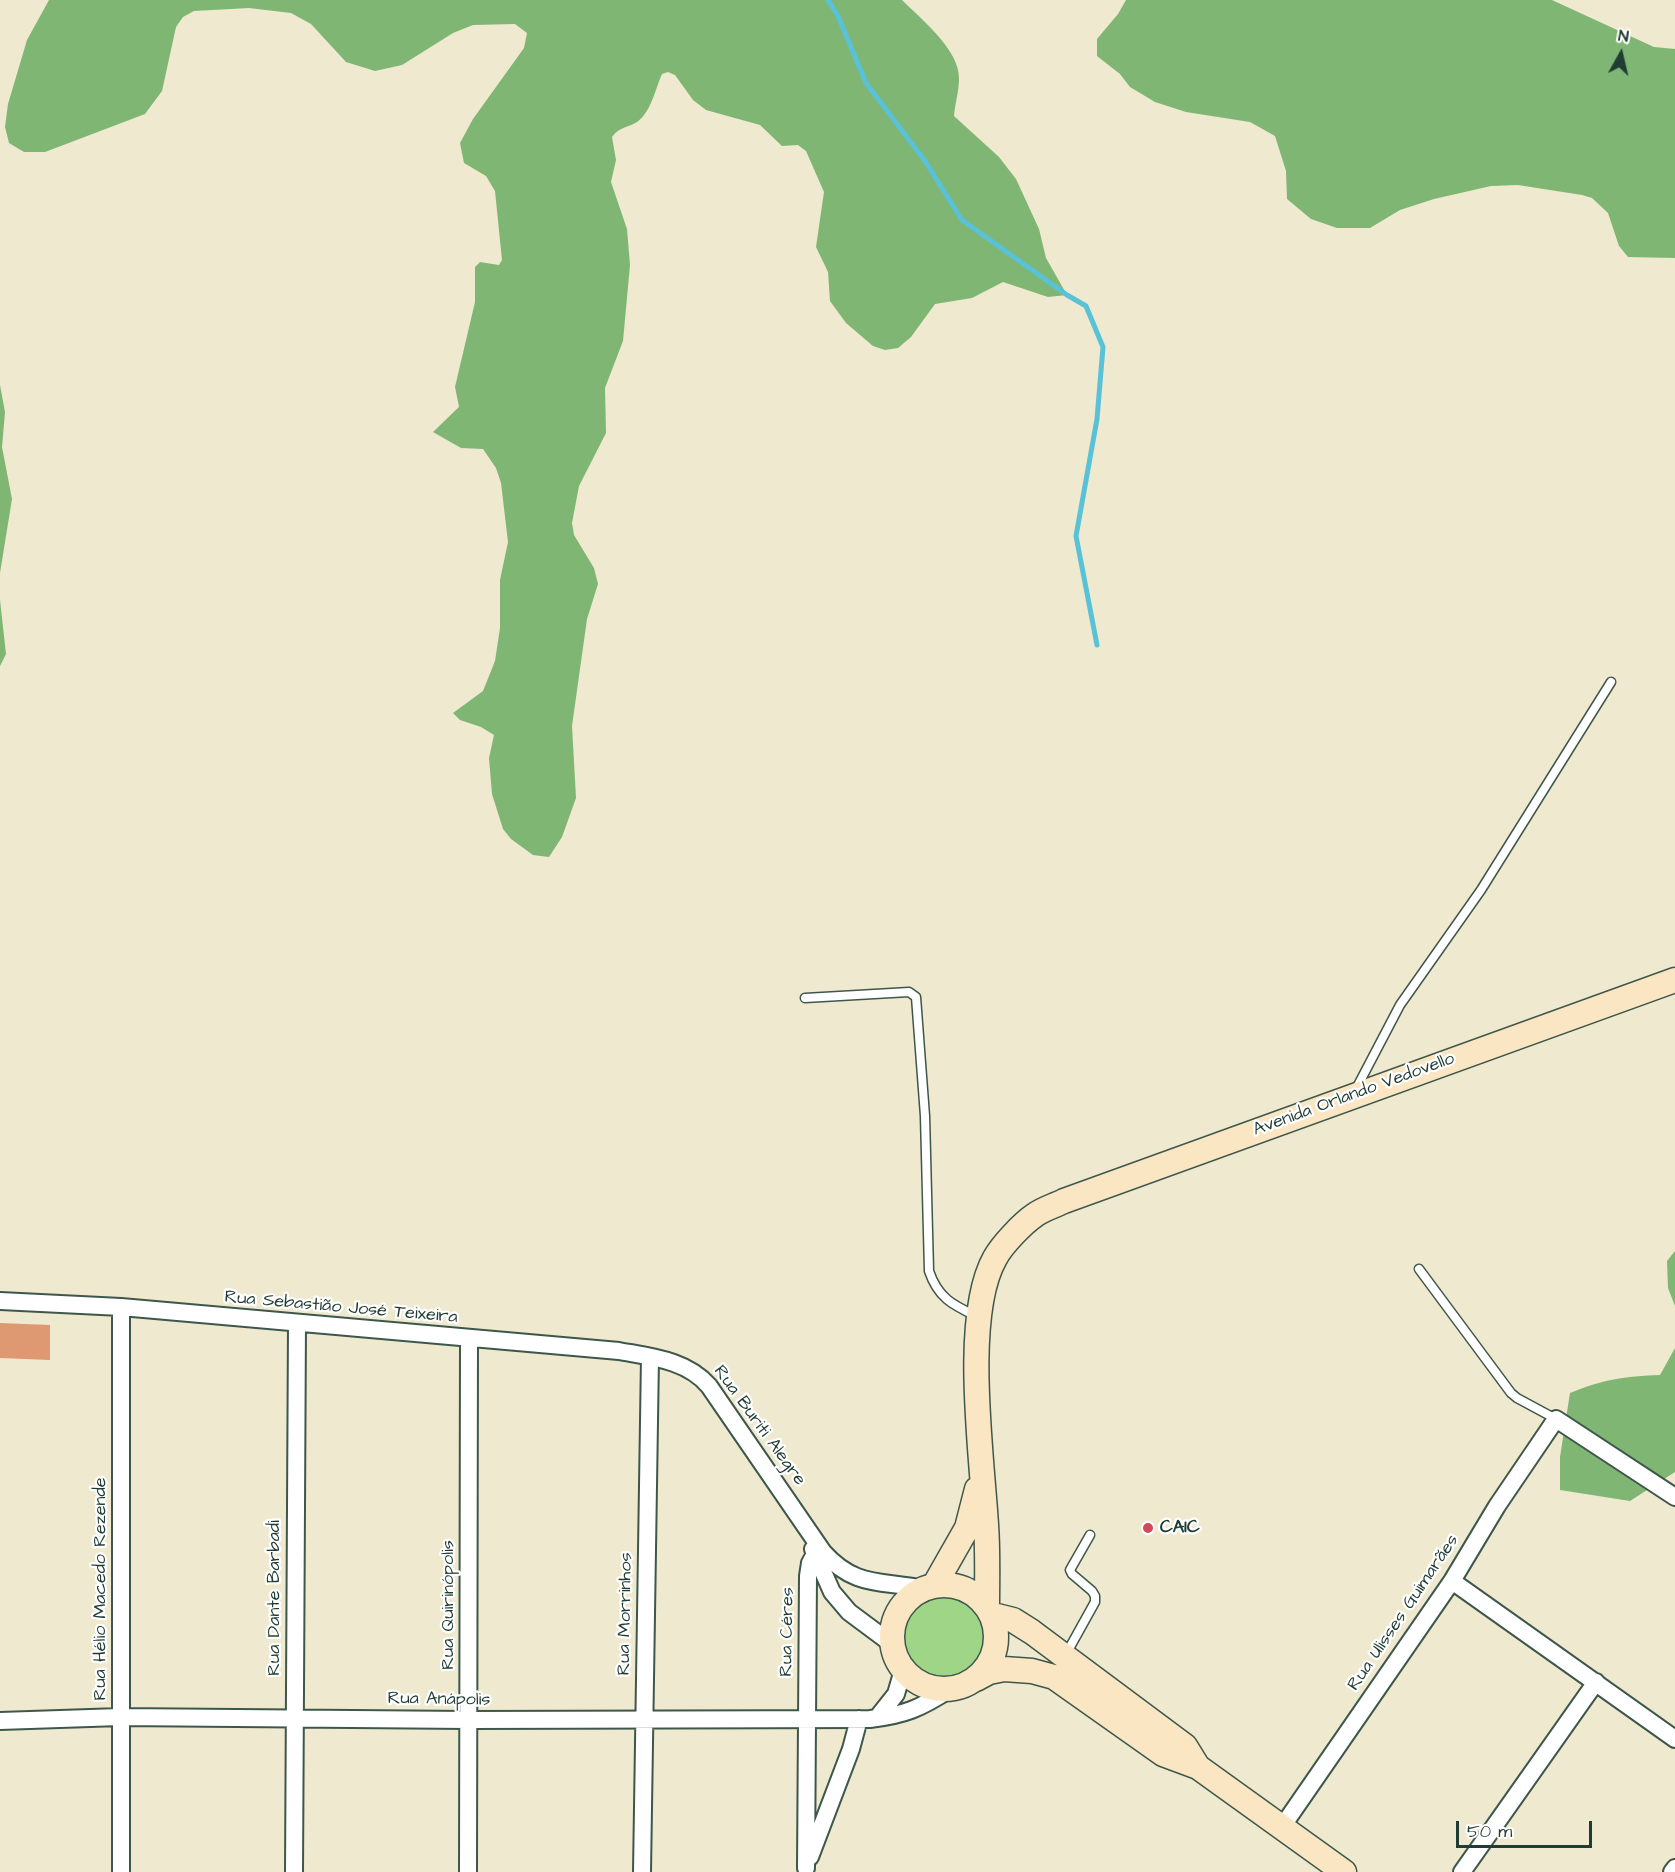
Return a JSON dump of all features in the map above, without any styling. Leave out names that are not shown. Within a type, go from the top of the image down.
[{"type":"street","name":"Avenida Orlando Vedovello","points":[[981,1473],[977,1357],[980,1318],[988,1272],[995,1257],[1004,1246],[1035,1215],[1064,1201],[1675,980]]},
{"type":"street","name":"Rua Sebastião José Teixeira","points":[[0,1301],[121,1307],[619,1351],[676,1364]]},
{"type":"street","name":"Rua Hélio Macedo Rezende","points":[[121,1307],[121,1872]]},
{"type":"street","name":"Rua Dante Barbadi","points":[[294,1872],[297,1324]]},
{"type":"street","name":"Rua Quirinópolis","points":[[468,1872],[469,1339]]},
{"type":"street","name":"Rua Morrinhos","points":[[642,1872],[650,1357]]},
{"type":"street","name":"Rua Buriti Alegre","points":[[676,1364],[695,1373],[709,1386],[802,1520],[819,1553],[832,1592],[843,1605],[892,1644]]},
{"type":"street","points":[[1556,1419],[1675,1497]]},
{"type":"street","name":"Rua Ulisses Guimarães","points":[[1282,1827],[1452,1581],[1497,1506],[1556,1419]]},
{"type":"street","points":[[929,1587],[967,1528],[981,1473]]},
{"type":"street","points":[[976,1679],[988,1666],[996,1650],[997,1632],[990,1611],[981,1473]]},
{"type":"street","name":"Rua Buriti Alegre","points":[[819,1553],[852,1576],[870,1582],[929,1587]]},
{"type":"street","name":"Rua Céres","points":[[805,1870],[808,1576],[810,1563],[819,1553]]},
{"type":"street","points":[[1452,1581],[1675,1739]]},
{"type":"street","points":[[1198,1767],[1185,1746],[1032,1632],[1013,1620],[990,1611],[977,1596],[964,1588],[949,1585],[929,1587],[912,1596],[902,1605],[895,1618],[892,1631],[894,1654],[903,1670],[913,1679],[937,1689],[950,1689],[964,1686],[989,1672],[1004,1669],[1032,1671],[1054,1677],[1163,1754],[1198,1767],[1344,1872]]},
{"type":"street","points":[[877,1718],[896,1694],[903,1670]]},
{"type":"street","points":[[1462,1872],[1596,1682]]},
{"type":"street","name":"Rua Anápolis","points":[[0,1721],[120,1717],[644,1721],[859,1719],[906,1713],[926,1705],[950,1689]]},
{"type":"street","points":[[805,1870],[851,1749],[859,1719]]},
{"type":"street","points":[[1672,1872],[1675,1868]]},
{"type":"lane","points":[[1353,1095],[1400,1005],[1481,890],[1611,682]]},
{"type":"lane","points":[[805,998],[909,992],[916,997],[925,1116],[929,1271],[934,1286],[943,1297],[980,1318]]},
{"type":"lane","points":[[1419,1269],[1511,1393],[1516,1398],[1556,1419]]},
{"type":"lane","points":[[1065,1656],[1095,1602],[1092,1591],[1070,1570],[1090,1535]]},
{"type":"green space","points":[[49,0],[902,0],[938,36],[953,57],[958,68],[959,79],[954,116],[999,157],[1016,179],[1039,229],[1046,258],[1067,295],[1048,297],[1003,282],[972,298],[935,304],[911,337],[898,348],[885,350],[873,346],[846,323],[830,301],[828,272],[816,247],[824,192],[806,151],[798,145],[782,146],[760,125],[706,110],[693,100],[675,75],[668,72],[662,74],[646,113],[637,122],[617,131],[612,137],[616,160],[611,182],[627,229],[630,265],[623,341],[605,388],[606,433],[579,486],[572,523],[574,535],[594,568],[598,584],[587,619],[572,726],[576,798],[562,837],[549,857],[533,855],[511,839],[503,829],[492,794],[489,758],[494,735],[481,727],[460,720],[453,713],[483,691],[495,661],[500,628],[500,580],[508,542],[501,483],[496,468],[483,449],[461,448],[433,432],[459,407],[455,387],[475,302],[475,267],[480,262],[499,265],[502,260],[495,191],[486,176],[464,163],[460,143],[473,119],[524,48],[527,33],[515,24],[473,25],[453,33],[402,65],[375,71],[346,62],[311,24],[291,13],[249,8],[194,11],[183,17],[176,27],[162,91],[145,114],[45,152],[24,152],[9,143],[5,127],[8,104],[27,40]]},
{"type":"green space","points":[[1126,0],[1552,0],[1654,47],[1675,49],[1675,258],[1628,257],[1619,246],[1608,213],[1592,198],[1518,185],[1491,186],[1434,199],[1400,210],[1370,228],[1337,228],[1311,219],[1287,199],[1286,171],[1275,136],[1250,122],[1186,112],[1155,102],[1130,87],[1120,74],[1097,56],[1097,39],[1118,14]]},
{"type":"green space","points":[[0,385],[5,412],[2,447],[12,499],[0,573]]},
{"type":"green space","points":[[0,600],[6,654],[0,666]]},
{"type":"green space","points":[[1675,1251],[1675,1306],[1668,1288],[1667,1261]]},
{"type":"green space","points":[[1675,1348],[1675,1472],[1630,1501],[1560,1490],[1560,1457],[1570,1393],[1614,1380],[1660,1375]]},
{"type":"green space","points":[[935,1592],[953,1592],[969,1599],[981,1611],[988,1627],[988,1645],[981,1661],[969,1673],[953,1680],[935,1680],[919,1673],[907,1661],[900,1645],[900,1627],[907,1611],[919,1599]]},
{"type":"building","points":[[0,1323],[50,1325],[50,1360],[0,1358]]},
{"type":"waterway","points":[[828,0],[838,16],[866,83],[925,161],[962,220],[1086,306],[1103,347],[1097,419],[1076,536],[1097,645]]},
{"type":"place","name":"CAIC","points":[[1148,1528]]}]
